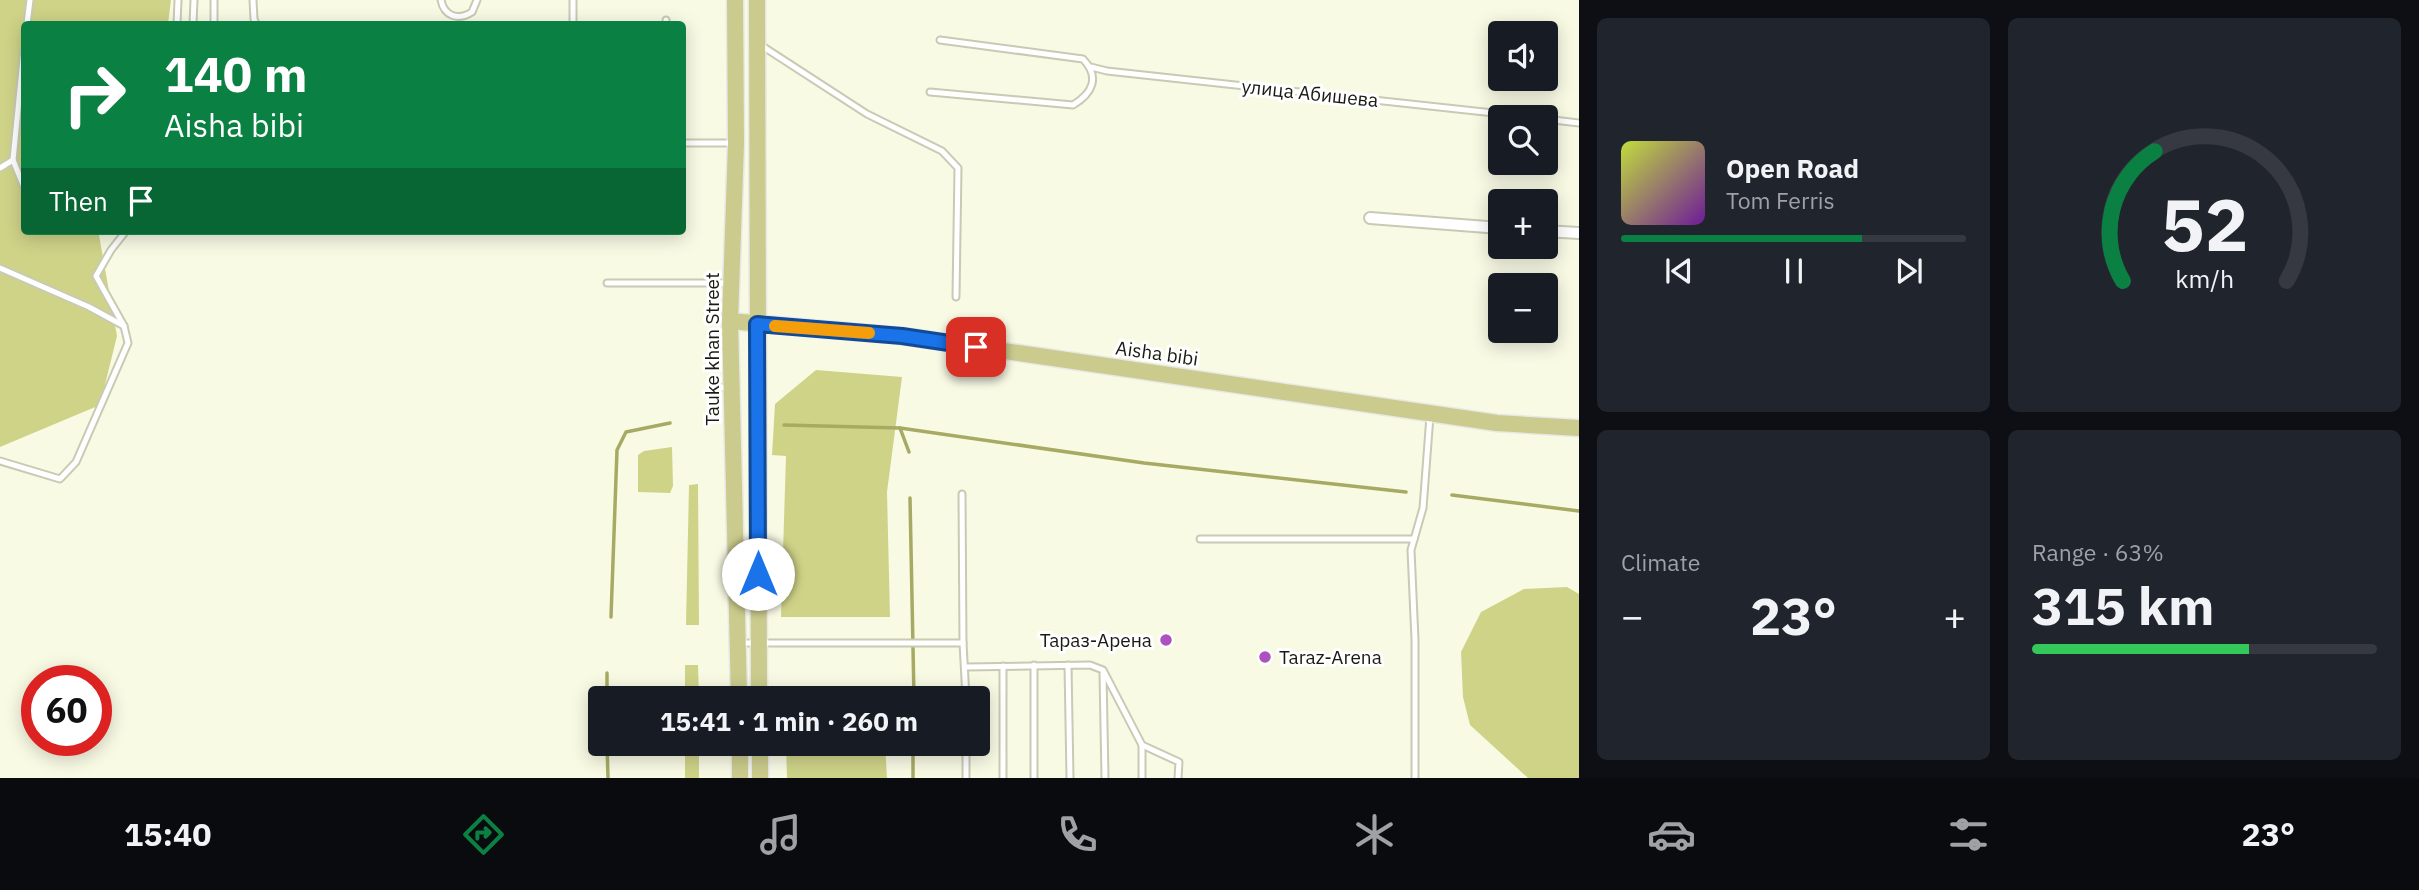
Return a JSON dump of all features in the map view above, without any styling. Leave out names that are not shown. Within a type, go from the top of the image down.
[{"type":"main road","name":"Tauke khan Street","points":[[734,0],[736,143],[732,283],[724,387],[739,686]]},
{"type":"main road","points":[[757,0],[759,686]]},
{"type":"main road","name":"Aisha bibi","points":[[730,321],[902,336],[1497,423],[1579,428]]},
{"type":"main road","points":[[740,756],[740,778]]},
{"type":"main road","points":[[760,756],[760,778]]},
{"type":"street","points":[[1370,218],[1488,227]]},
{"type":"street","points":[[1558,232],[1579,233]]},
{"type":"lane","points":[[27,21],[30,0]]},
{"type":"lane","points":[[177,21],[178,0]]},
{"type":"lane","points":[[193,21],[194,0]]},
{"type":"lane","points":[[214,0],[214,21]]},
{"type":"lane","points":[[253,0],[255,21]]},
{"type":"lane","points":[[441,0],[448,14],[460,17],[471,12],[477,0]]},
{"type":"lane","points":[[573,0],[573,21]]},
{"type":"lane","name":"улица Абишева","points":[[940,40],[1083,59],[1091,67],[1108,71],[1488,112]]},
{"type":"lane","points":[[757,42],[867,114],[942,151],[958,168],[957,297]]},
{"type":"lane","points":[[930,92],[1073,105],[1082,100],[1088,92],[1094,79],[1091,67]]},
{"type":"lane","points":[[21,79],[13,160],[21,180]]},
{"type":"lane","points":[[1558,120],[1579,122]]},
{"type":"lane","points":[[686,143],[736,143]]},
{"type":"lane","points":[[0,168],[13,160]]},
{"type":"lane","points":[[0,461],[60,479],[76,461],[128,342],[124,326],[96,276],[123,235]]},
{"type":"lane","points":[[0,268],[89,307],[124,326]]},
{"type":"lane","points":[[607,283],[732,283]]},
{"type":"lane","points":[[1415,778],[1415,640],[1411,550],[1423,508],[1430,413]]},
{"type":"lane","points":[[962,494],[963,643],[966,686]]},
{"type":"lane","points":[[1200,539],[1414,539]]},
{"type":"lane","points":[[738,643],[963,643]]},
{"type":"lane","points":[[1034,665],[1034,778]]},
{"type":"lane","points":[[1068,665],[1070,778]]},
{"type":"lane","points":[[966,667],[1090,665],[1103,670],[1142,745],[1142,778]]},
{"type":"lane","points":[[1003,666],[1003,778]]},
{"type":"lane","points":[[1103,670],[1105,778]]},
{"type":"lane","points":[[1142,745],[1179,762],[1178,778]]},
{"type":"lane","points":[[966,756],[966,778]]},
{"type":"green space","points":[[0,0],[171,0],[168,21],[21,21],[21,235],[99,235],[117,336],[100,405],[0,447]]},
{"type":"green space","points":[[816,370],[902,377],[887,492],[890,617],[781,617],[786,456],[772,455],[775,404]]},
{"type":"green space","points":[[672,447],[673,486],[670,493],[638,492],[638,455],[644,451]]},
{"type":"green space","points":[[698,484],[699,625],[686,625],[689,485]]},
{"type":"green space","points":[[1567,587],[1579,594],[1579,778],[1528,778],[1470,725],[1463,697],[1461,652],[1481,612],[1524,589]]},
{"type":"green space","points":[[685,665],[698,665],[699,686],[685,686]]},
{"type":"green space","points":[[685,756],[699,756],[699,778],[685,778]]},
{"type":"green space","points":[[786,756],[886,756],[887,778],[787,778]]},
{"type":"waterway","points":[[611,617],[617,450],[626,432],[670,423]]},
{"type":"waterway","points":[[784,425],[900,428],[909,452]]},
{"type":"waterway","points":[[900,428],[1144,463],[1406,492]]},
{"type":"waterway","points":[[1452,495],[1579,511]]},
{"type":"waterway","points":[[910,498],[914,686]]},
{"type":"waterway","points":[[607,673],[607,686]]},
{"type":"waterway","points":[[607,756],[608,778]]},
{"type":"waterway","points":[[913,756],[913,778]]},
{"type":"slow traffic","points":[[775,326],[869,333]]},
{"type":"place","name":"Тараз-Арена","points":[[1166,640]]},
{"type":"place","name":"Taraz-Arena","points":[[1265,657]]},
{"type":"route","points":[[758,574],[757,324],[902,336],[976,347]]}]
